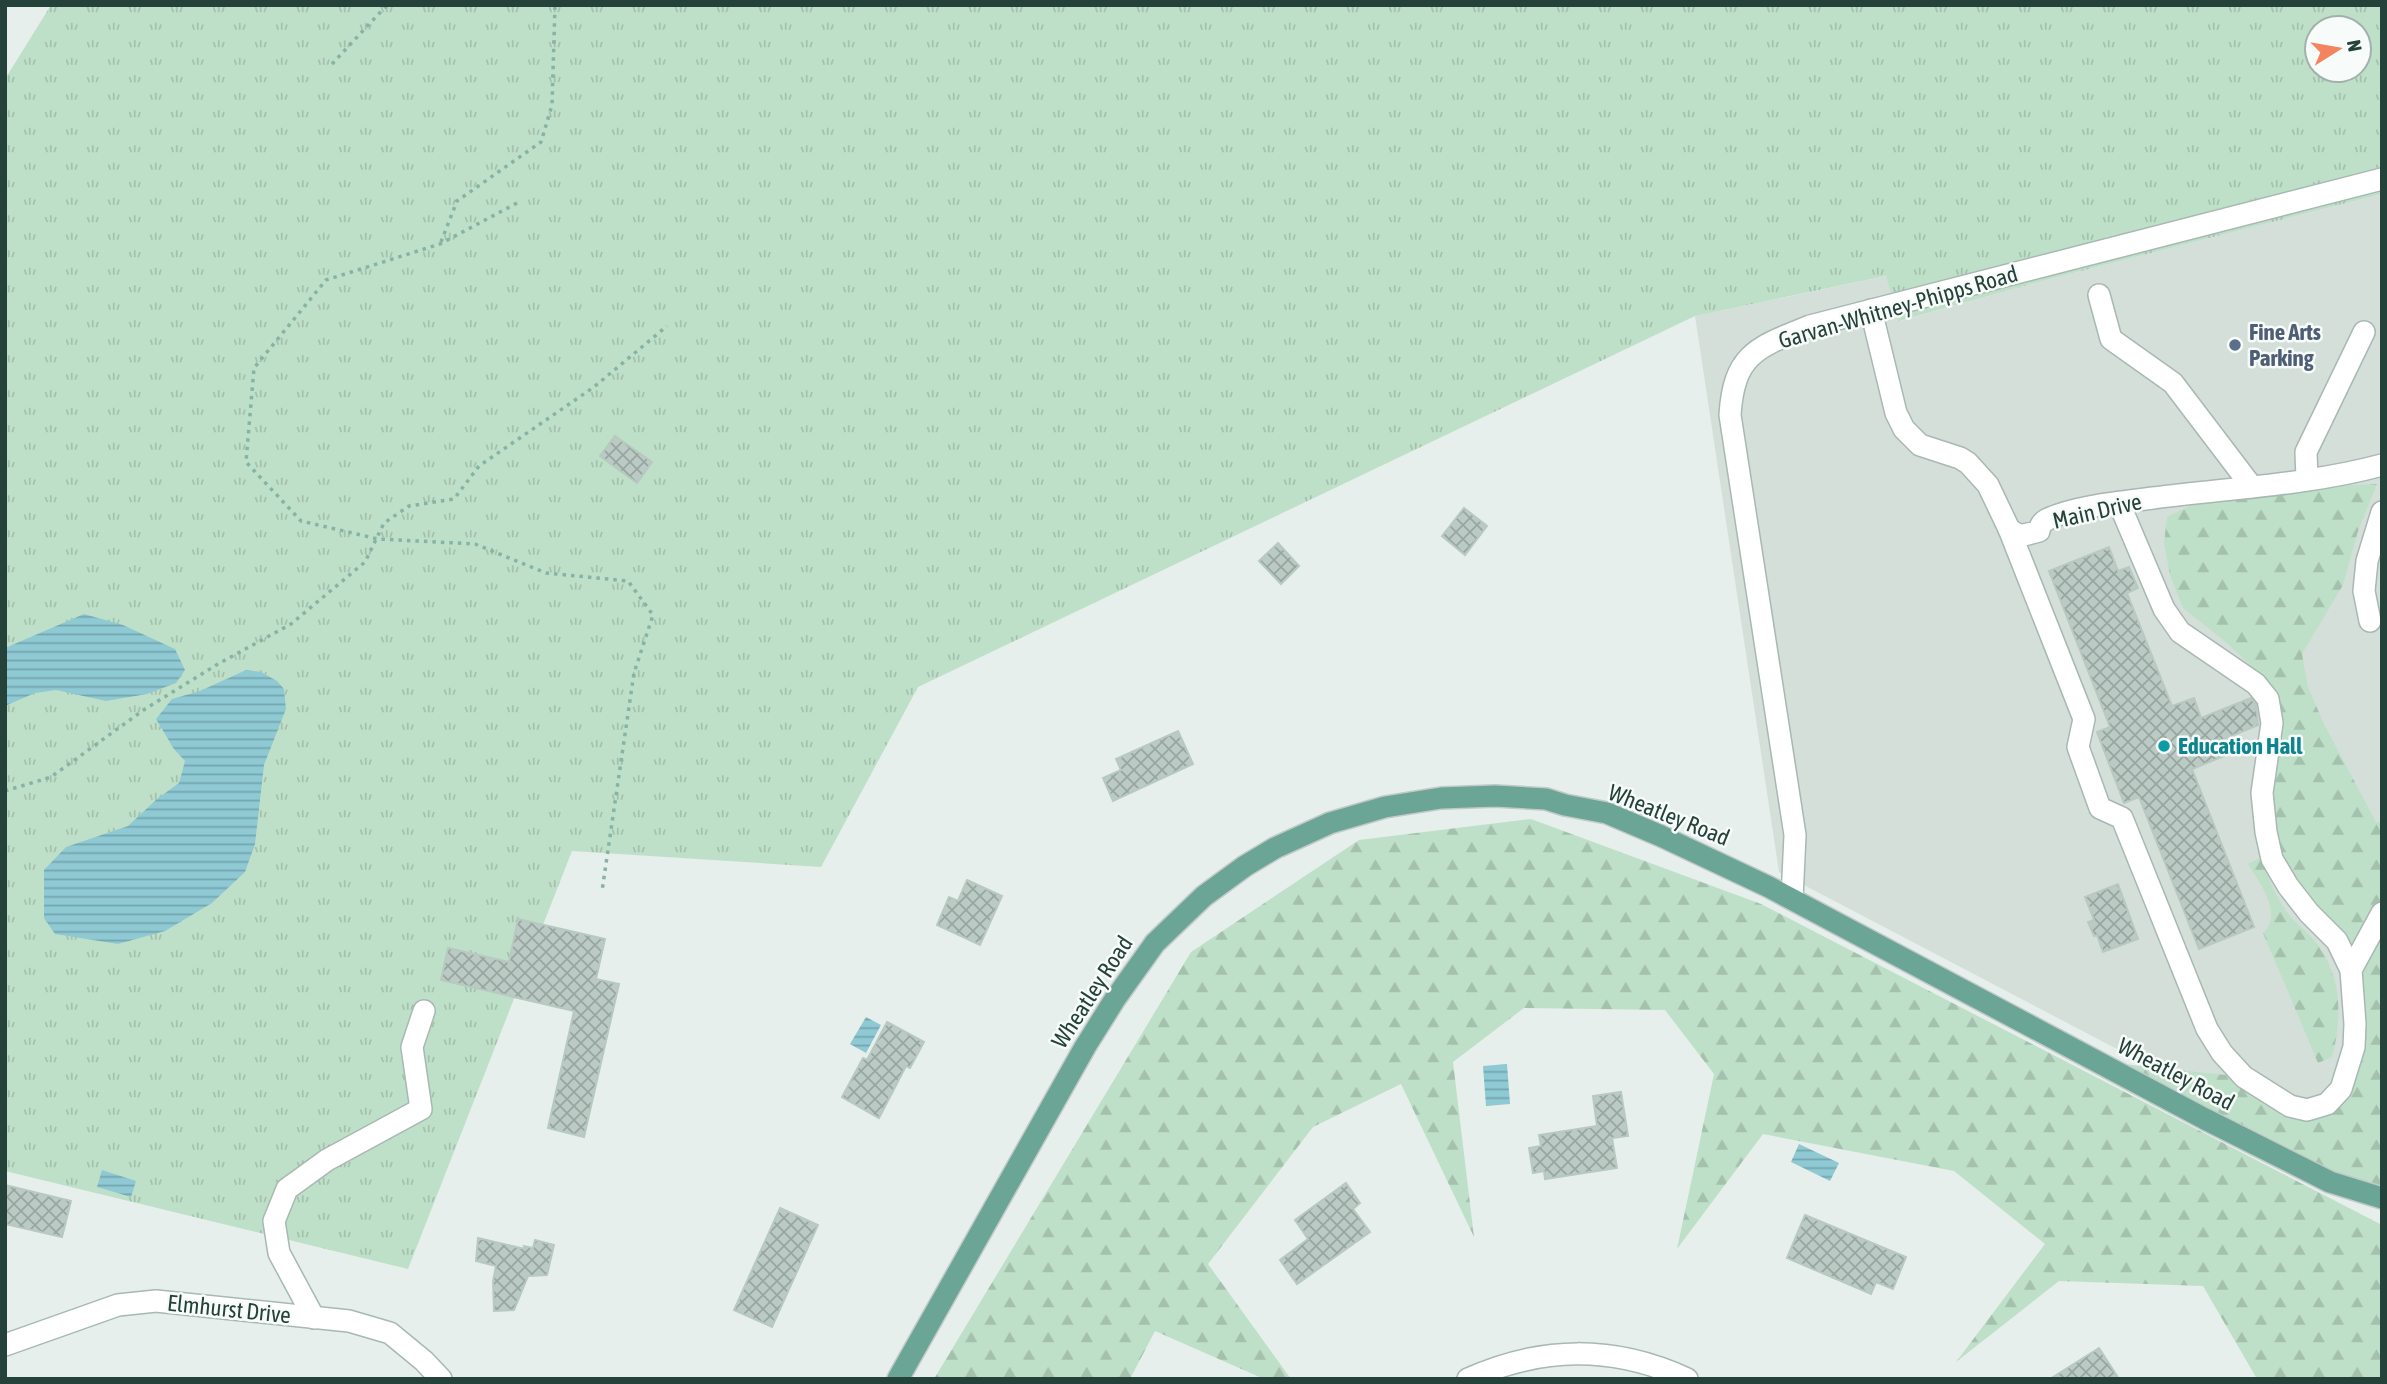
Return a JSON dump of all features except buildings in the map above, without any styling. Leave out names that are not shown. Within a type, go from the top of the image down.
[{"type":"main road","name":"Wheatley Road","points":[[898,1379],[1085,1047],[1155,943],[1204,896],[1244,866],[1275,848],[1330,822],[1385,807],[1441,798],[1495,796],[1546,799],[1607,813],[1661,835],[1792,899],[2205,1119],[2330,1182],[2382,1198]]},
{"type":"street","name":"Garvan-Whitney-Phipps Road","points":[[1792,899],[1795,835],[1730,415],[1731,397],[1738,371],[1753,352],[1762,345],[1810,326],[2382,179]]},
{"type":"street","points":[[2099,295],[2111,339],[2173,383],[2252,487]]},
{"type":"street","points":[[1871,310],[1896,413],[1904,429],[1920,445],[1968,463],[1988,485],[2009,530],[2084,719],[2078,747],[2100,808],[2122,818],[2207,1029],[2222,1054],[2244,1077],[2290,1106],[2307,1110],[2326,1104],[2340,1090],[2354,1047],[2351,970],[2337,941],[2295,895],[2272,859],[2262,793],[2272,723],[2268,699],[2256,684],[2180,632],[2164,610],[2119,503]]},
{"type":"street","points":[[2307,479],[2306,452],[2364,332]]},
{"type":"street","name":"Main Drive","points":[[2009,530],[2020,536],[2039,531],[2040,524],[2066,513],[2119,503],[2356,472],[2382,465]]},
{"type":"street","points":[[2370,621],[2364,591],[2367,561],[2382,512]]},
{"type":"street","points":[[2351,970],[2382,913]]},
{"type":"street","points":[[314,1318],[279,1253],[274,1221],[287,1189],[327,1160],[421,1109],[412,1047],[424,1010]]},
{"type":"street","name":"Elmhurst Drive","points":[[5,1345],[118,1304],[156,1301],[349,1321],[390,1334],[424,1361],[441,1379]]},
{"type":"street","points":[[1468,1379],[1547,1355],[1591,1352],[1631,1358],[1687,1379]]},
{"type":"path","points":[[331,64],[387,5]]},
{"type":"path","points":[[440,244],[457,201],[541,142],[552,105],[555,5]]},
{"type":"path","points":[[517,203],[440,244],[326,280],[254,368],[246,462],[301,521],[375,538],[475,544],[546,573],[628,581],[653,615],[634,673],[602,891]]},
{"type":"path","points":[[5,791],[51,777],[145,709],[290,624],[365,562],[384,523],[409,506],[454,499],[479,466],[594,387],[667,326]]},
{"type":"shaded area","points":[[2382,194],[2382,1178],[2344,1168],[1779,872],[1695,316],[1887,276],[1900,321],[2042,281]]},
{"type":"green space","points":[[51,5],[2382,5],[2382,194],[2042,281],[1899,321],[1886,276],[1695,316],[918,687],[821,867],[572,851],[408,1269],[5,1171],[5,79]]},
{"type":"green space","points":[[2377,484],[2358,531],[2343,585],[2302,654],[2308,687],[2324,724],[2376,822],[2382,822],[2382,1198],[2096,1061],[2244,1077],[2290,1106],[2341,1089],[2351,970],[2272,859],[2268,699],[2253,668],[2183,608],[2170,575],[2164,543],[2167,517],[2197,502],[2324,486]]},
{"type":"green space","points":[[1531,819],[1761,904],[2382,1225],[2382,1379],[2257,1379],[2203,1286],[2059,1281],[1956,1362],[2045,1244],[1954,1171],[1763,1134],[1677,1249],[1714,1074],[1665,1010],[1524,1008],[1453,1062],[1474,1237],[1401,1084],[1313,1127],[1208,1264],[1291,1379],[1264,1379],[1155,1331],[1130,1379],[934,1379],[1191,952],[1359,840]]},
{"type":"green space","points":[[2260,858],[2281,903],[2323,952],[2335,980],[2338,995],[2336,1042],[2332,1057],[2318,1063],[2263,933],[2271,917],[2268,898],[2248,864]]},
{"type":"water","points":[[84,614],[123,625],[175,649],[185,670],[176,683],[147,694],[106,701],[56,690],[35,693],[5,706],[5,648]]},
{"type":"water","points":[[246,670],[261,672],[277,681],[284,689],[286,709],[264,765],[255,844],[245,872],[212,903],[165,931],[118,944],[55,934],[44,918],[44,870],[66,847],[128,826],[179,783],[185,761],[174,749],[156,719],[172,699],[200,691]]},
{"type":"water","points":[[866,1017],[881,1025],[866,1053],[850,1044]]},
{"type":"water","points":[[1507,1064],[1510,1104],[1486,1106],[1483,1066]]},
{"type":"water","points":[[1799,1144],[1839,1163],[1830,1181],[1791,1162]]},
{"type":"water","points":[[102,1170],[136,1181],[131,1197],[97,1187]]},
{"type":"place","name":"Fine Arts Parking","points":[[2235,345]]},
{"type":"place","name":"Education Hall","points":[[2164,746]]}]
